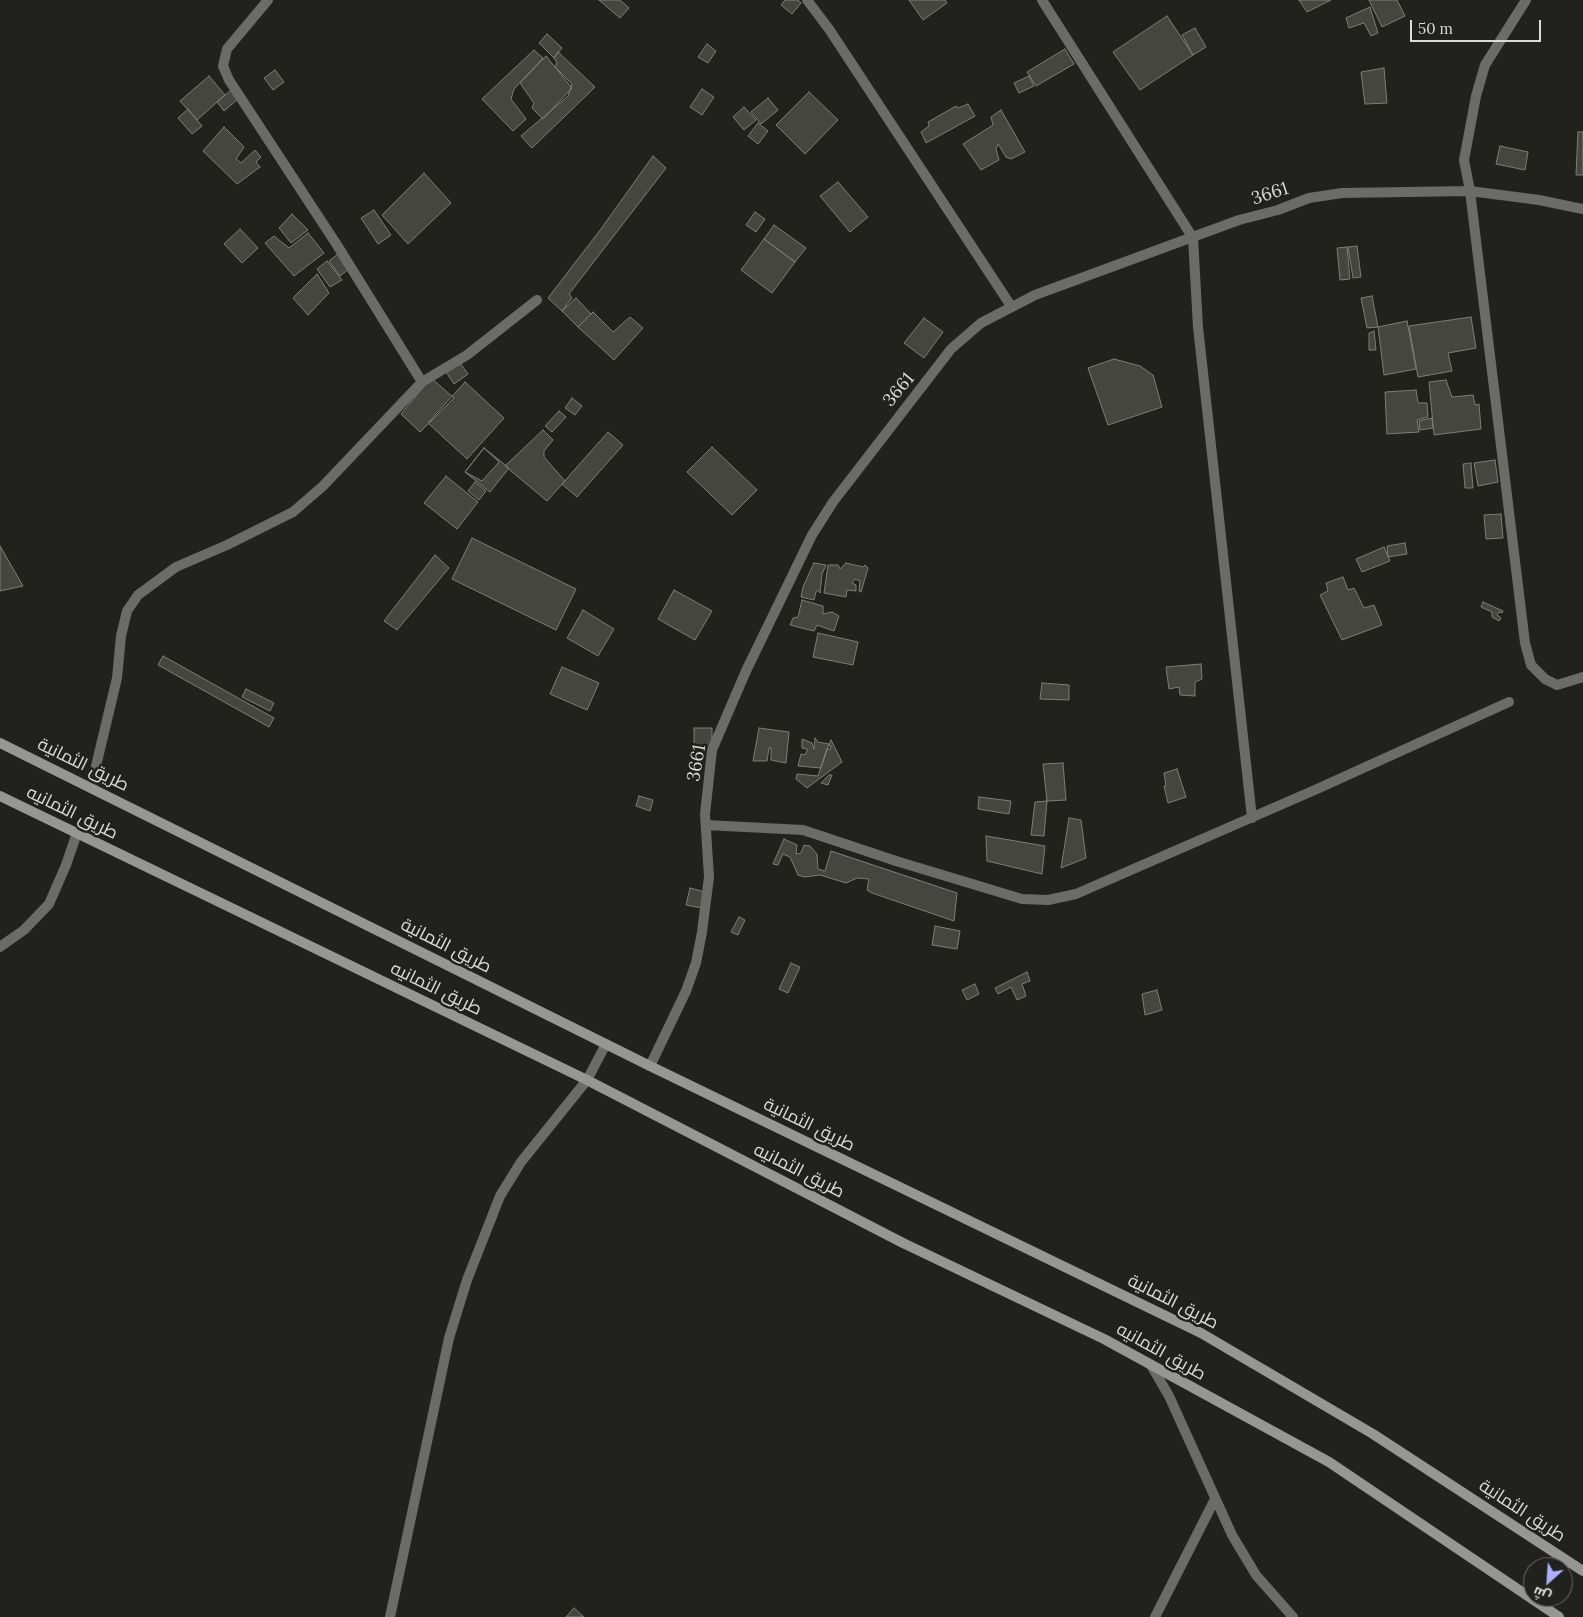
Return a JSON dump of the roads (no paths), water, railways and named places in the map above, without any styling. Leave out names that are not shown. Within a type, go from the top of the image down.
[{"type":"street","points":[[268,0],[227,48],[223,66],[229,80],[337,245],[422,382]]},
{"type":"street","points":[[807,0],[1011,306]]},
{"type":"street","points":[[1042,0],[1193,238],[1198,327],[1252,818]]},
{"type":"street","points":[[1526,0],[1485,66],[1480,81],[1464,160],[1470,191],[1525,643],[1531,665],[1545,679],[1557,685],[1583,678]]},
{"type":"street","name":"3661","points":[[650,1066],[696,963],[709,877],[705,814],[712,750],[746,671],[812,535],[833,502],[951,349],[981,323],[1011,306],[1085,275],[1239,220],[1278,210],[1309,198],[1342,193],[1470,191],[1539,200],[1583,209]]},
{"type":"street","points":[[91,787],[117,678],[127,611],[138,594],[176,567],[293,512],[323,486],[422,382],[467,355],[537,300]]},
{"type":"street","points":[[706,825],[803,830],[896,861],[1022,899],[1048,900],[1076,894],[1252,818],[1509,702]]},
{"type":"street","name":"طريق الثمانية","points":[[0,744],[91,787],[650,1066],[1201,1333],[1374,1434],[1583,1571]]},
{"type":"street","name":"طريق الثمانيه","points":[[0,796],[587,1080],[903,1243],[1104,1339],[1329,1462],[1559,1617]]},
{"type":"street","points":[[0,947],[24,930],[49,904],[66,865],[77,833]]},
{"type":"street","points":[[390,1617],[447,1348],[467,1280],[500,1196],[521,1162],[587,1080],[606,1044]]},
{"type":"street","points":[[1151,1365],[1169,1396],[1232,1535],[1256,1575],[1293,1617]]},
{"type":"street","points":[[1156,1617],[1215,1499]]}]
